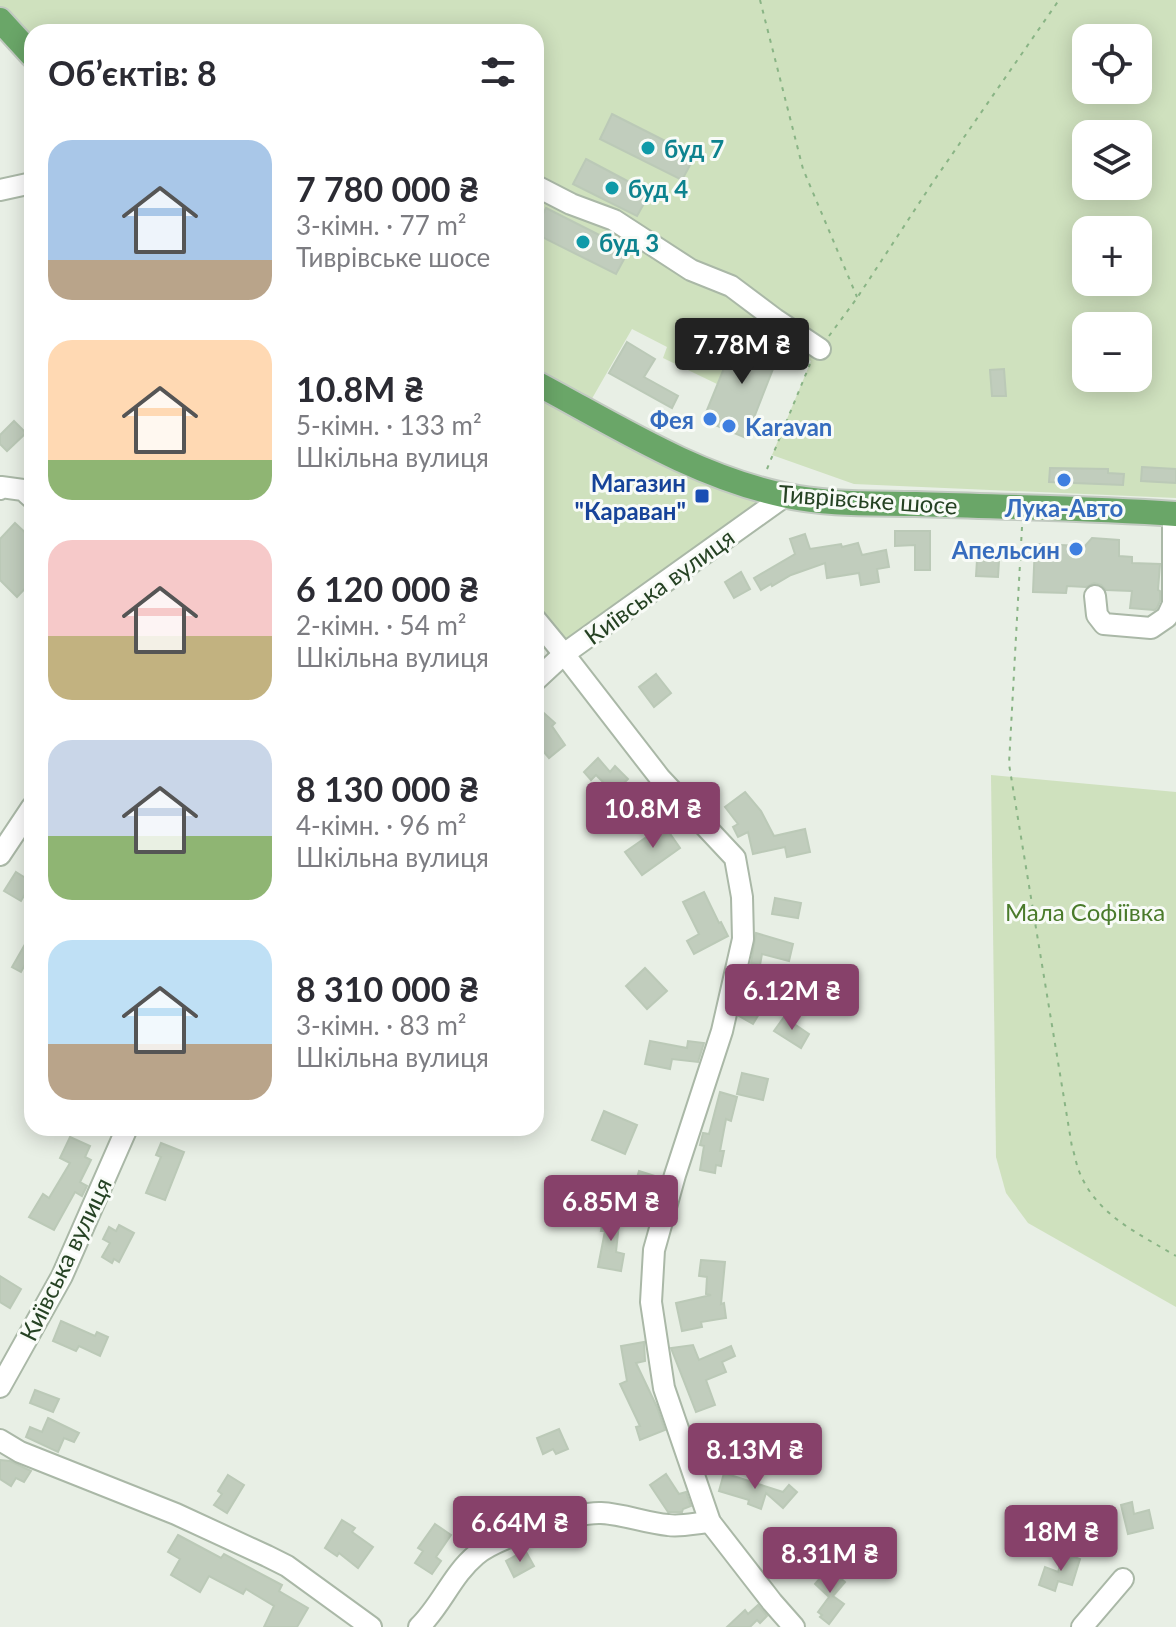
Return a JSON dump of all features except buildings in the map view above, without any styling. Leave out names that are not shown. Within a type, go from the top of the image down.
[{"type":"main road","points":[[0,20],[24,46]]},
{"type":"main road","name":"Тиврівське шосе","points":[[544,387],[655,447],[707,471],[785,496],[857,502],[1174,514]]},
{"type":"street","points":[[0,190],[24,185]]},
{"type":"street","points":[[544,190],[614,220],[691,270],[731,286],[820,349]]},
{"type":"street","points":[[0,489],[24,491]]},
{"type":"street","name":"Київська вулиця","points":[[544,673],[564,654],[785,496]]},
{"type":"street","points":[[1095,596],[1097,615],[1104,624],[1151,628],[1167,617],[1173,604],[1174,514]]},
{"type":"street","points":[[544,630],[660,778],[735,858],[742,897],[743,939],[726,1015],[654,1250],[651,1302],[664,1388],[710,1522],[794,1627]]},
{"type":"street","points":[[0,855],[24,819]]},
{"type":"street","name":"Київська вулиця","points":[[0,1387],[62,1276],[123,1136]]},
{"type":"street","points":[[4,1445],[176,1514],[267,1556],[287,1566],[371,1627]]},
{"type":"street","points":[[419,1627],[470,1560],[496,1542],[593,1513],[666,1525],[710,1522]]},
{"type":"street","points":[[1082,1627],[1123,1579]]},
{"type":"path","points":[[760,0],[803,169],[857,298]]},
{"type":"path","points":[[759,489],[811,361],[1059,0]]},
{"type":"path","points":[[1023,508],[1009,764],[1072,1147],[1080,1173],[1094,1197],[1113,1218],[1176,1256]]},
{"type":"green space","points":[[0,0],[1176,0],[1176,498],[854,484],[772,455],[811,361],[737,336],[717,384],[663,358],[667,347],[632,329],[586,409],[785,496],[564,654],[544,630],[544,24],[24,24],[24,50],[0,34]]},
{"type":"green space","name":"Мала Софіївка","points":[[991,775],[1176,792],[1176,1307],[1028,1223],[1006,1193],[996,1157]]},
{"type":"place","name":"буд 7","points":[[648,148]]},
{"type":"place","name":"буд 4","points":[[612,188]]},
{"type":"place","name":"буд 3","points":[[583,242]]},
{"type":"place","name":"Фея","points":[[710,419]]},
{"type":"place","name":"Karavan","points":[[729,426]]},
{"type":"place","name":"Лука-Авто","points":[[1064,480]]},
{"type":"place","name":"Магазин \"Караван\"","points":[[702,496]]},
{"type":"place","name":"Апельсин","points":[[1076,549]]}]
